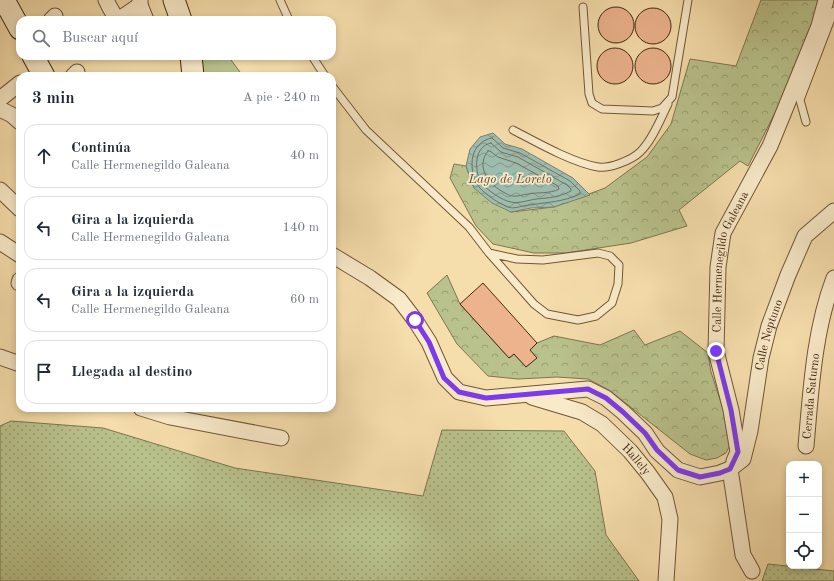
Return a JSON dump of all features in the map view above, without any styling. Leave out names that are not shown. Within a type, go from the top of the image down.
[{"type":"main road","points":[[4,0],[16,22]]},
{"type":"main road","points":[[174,0],[180,16]]},
{"type":"main road","points":[[191,60],[193,72]]},
{"type":"street","points":[[106,0],[115,16]]},
{"type":"street","name":"Calle Hermenegildo Galeana","points":[[730,469],[738,452],[731,410],[716,351],[718,267],[723,233],[770,146],[823,27],[826,0]]},
{"type":"street","points":[[122,16],[140,3],[145,16]]},
{"type":"street","points":[[0,99],[16,86]]},
{"type":"street","points":[[0,109],[16,118]]},
{"type":"street","points":[[0,190],[16,205]]},
{"type":"street","name":"Calle Neptuno","points":[[730,469],[743,459],[750,431],[761,358],[769,326],[788,275],[805,236],[834,211]]},
{"type":"street","points":[[0,242],[16,252]]},
{"type":"street","points":[[336,257],[370,278],[399,299],[429,342],[444,378],[459,392],[486,398],[588,389],[606,398],[623,412],[645,433],[657,450],[678,470],[700,477],[720,473],[730,469],[743,555],[752,571]]},
{"type":"street","name":"Cerrada Saturno","points":[[806,446],[813,365],[827,297],[834,278]]},
{"type":"street","points":[[0,357],[16,363]]},
{"type":"street","name":"Hallely","points":[[526,395],[582,412],[602,424],[630,451],[648,473],[665,497],[670,519],[666,581]]},
{"type":"street","points":[[154,412],[170,417],[281,438]]},
{"type":"lane","points":[[280,0],[287,16]]},
{"type":"lane","points":[[513,130],[576,160],[599,168],[620,164],[640,152],[651,137],[672,97],[688,0]]},
{"type":"lane","points":[[583,7],[589,94],[592,103],[602,109],[652,111],[662,108],[672,97]]},
{"type":"lane","points":[[806,122],[800,100],[823,27],[834,11]]},
{"type":"lane","points":[[315,60],[322,72]]},
{"type":"lane","points":[[336,91],[366,130],[469,227],[489,253],[534,304],[547,314],[578,320],[596,316],[612,303],[618,284],[619,265],[610,256],[598,253],[543,260],[517,260],[489,253]]},
{"type":"green space","points":[[761,0],[819,0],[806,44],[779,105],[748,166],[740,161],[679,210],[687,226],[631,243],[566,253],[534,253],[493,244],[476,226],[450,178],[454,164],[466,166],[474,188],[511,212],[554,207],[605,188],[647,157],[671,124],[690,59],[736,66]]},
{"type":"green space","points":[[200,60],[231,60],[240,72],[201,72]]},
{"type":"green space","points":[[447,275],[460,304],[509,358],[514,354],[526,367],[536,358],[530,350],[537,343],[554,336],[600,345],[634,330],[645,345],[680,331],[708,353],[711,372],[730,430],[730,445],[726,453],[717,458],[706,460],[690,454],[609,390],[588,379],[557,377],[518,379],[488,376],[457,344],[427,293]]},
{"type":"green space","points":[[11,421],[103,428],[235,468],[423,496],[442,430],[564,431],[595,471],[606,535],[639,581],[0,581],[0,426]]},
{"type":"green space","points":[[768,564],[786,566],[786,569],[815,569],[834,571],[834,581],[762,581]]},
{"type":"water","name":"Lago de Loreto","points":[[493,133],[505,144],[522,149],[573,178],[590,195],[554,207],[531,208],[511,212],[492,203],[474,188],[466,166],[470,149],[480,137]]},
{"type":"building","points":[[616,7],[626,10],[631,15],[634,25],[631,35],[626,40],[616,43],[606,40],[601,35],[598,25],[601,15],[606,10]]},
{"type":"building","points":[[653,8],[663,11],[668,16],[671,26],[668,36],[663,41],[653,44],[643,41],[638,36],[635,26],[638,16],[643,11]]},
{"type":"building","points":[[615,48],[625,51],[630,56],[633,66],[630,76],[625,81],[615,84],[605,81],[600,76],[597,66],[600,56],[605,51]]},
{"type":"building","points":[[653,48],[663,51],[668,56],[671,66],[668,76],[663,81],[653,84],[643,81],[638,76],[635,66],[638,56],[643,51]]},
{"type":"building","points":[[483,283],[537,343],[530,350],[537,358],[526,367],[514,354],[509,358],[460,304]]},
{"type":"route","points":[[415,320],[429,342],[444,378],[459,392],[486,398],[588,389],[606,398],[623,412],[645,433],[657,450],[678,470],[700,477],[720,473],[730,469],[738,452],[731,410],[716,351]]}]
